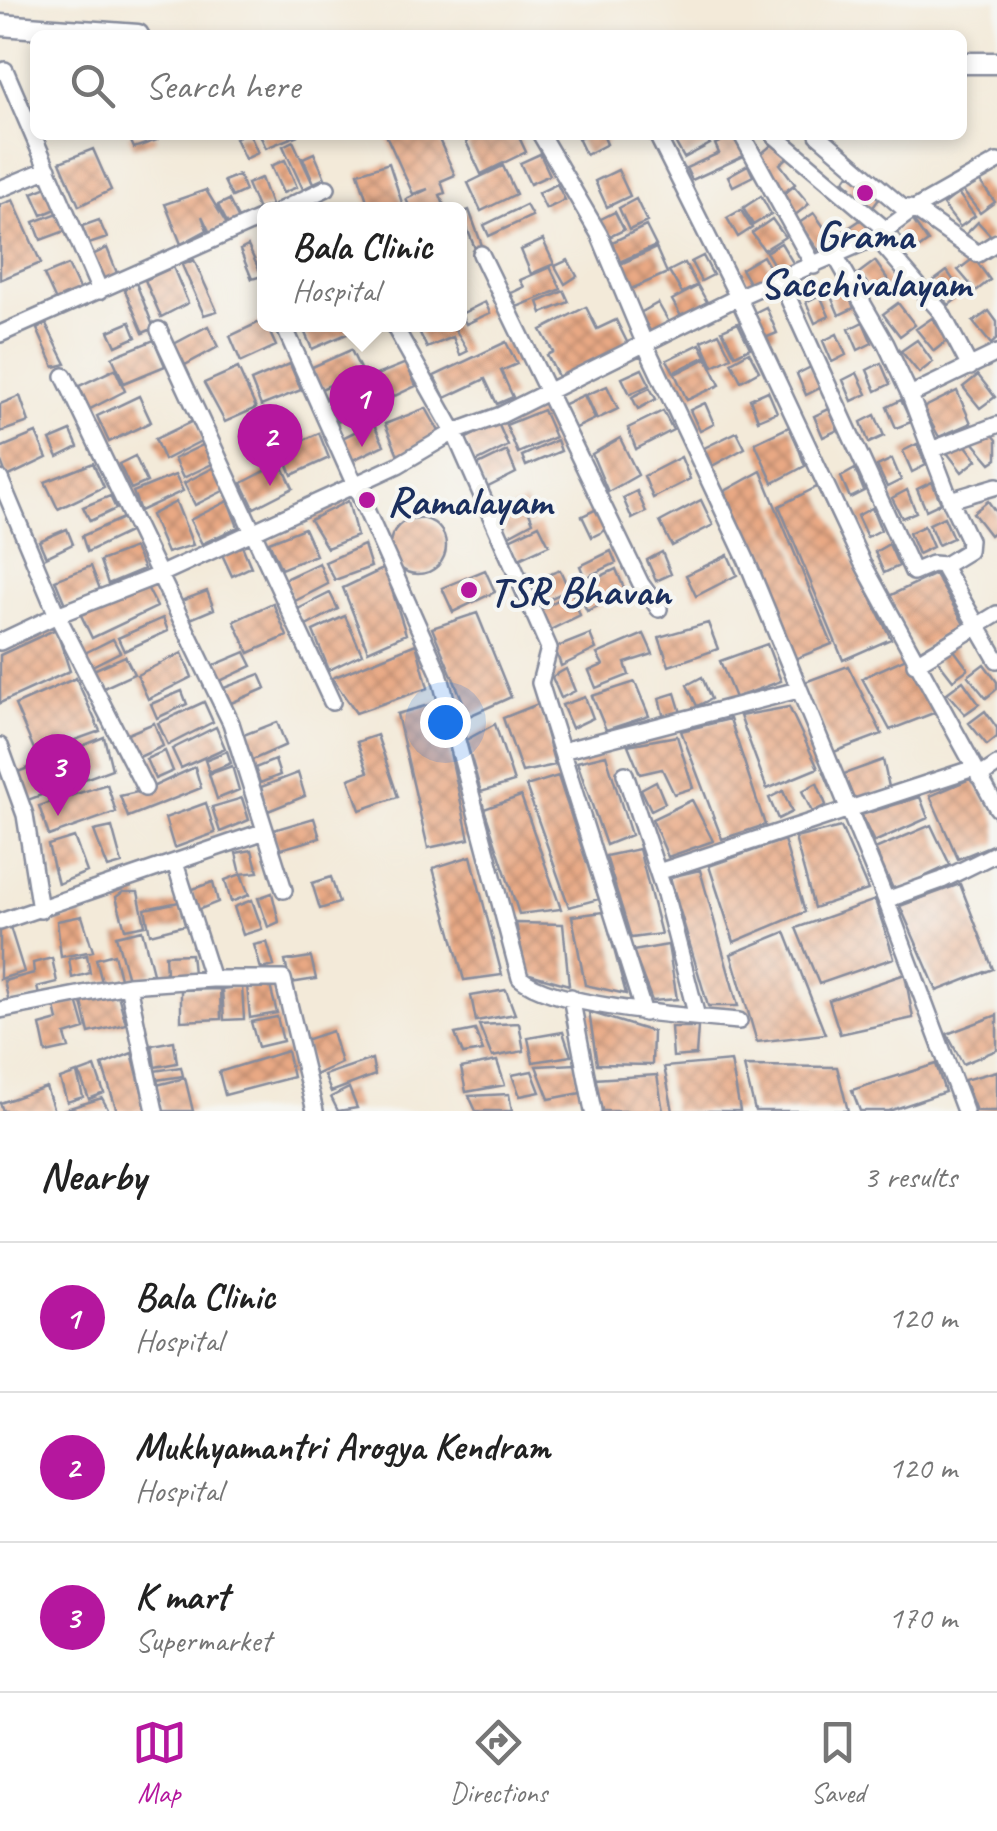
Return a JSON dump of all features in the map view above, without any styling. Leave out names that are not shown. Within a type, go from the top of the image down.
[{"type":"street","points":[[0,25],[69,30]]},
{"type":"street","points":[[967,63],[997,62]]},
{"type":"street","points":[[6,70],[30,127]]},
{"type":"street","points":[[36,140],[100,291]]},
{"type":"street","points":[[544,140],[599,234],[659,389],[746,560],[846,811],[886,900],[965,1111]]},
{"type":"street","points":[[660,140],[862,562],[997,808]]},
{"type":"street","points":[[745,140],[814,266]]},
{"type":"street","points":[[779,140],[881,234],[941,312],[970,366]]},
{"type":"street","points":[[824,140],[902,208],[914,209],[978,254],[997,242]]},
{"type":"street","points":[[0,642],[158,576],[398,464],[454,432],[501,415],[738,297],[836,257],[881,234],[914,209],[997,162]]},
{"type":"street","points":[[0,190],[48,169]]},
{"type":"street","points":[[298,202],[327,188]]},
{"type":"street","points":[[0,334],[257,220]]},
{"type":"street","points":[[481,254],[642,584],[659,609]]},
{"type":"street","points":[[780,280],[913,572],[932,564],[946,565],[970,547],[886,344],[836,257]]},
{"type":"street","points":[[159,330],[332,702]]},
{"type":"street","points":[[286,332],[439,673],[518,974],[528,984],[644,1013],[739,1021]]},
{"type":"street","points":[[398,332],[454,432],[549,648],[540,683],[644,1013]]},
{"type":"street","points":[[910,396],[997,353]]},
{"type":"street","points":[[64,376],[232,723],[284,890]]},
{"type":"street","points":[[931,450],[997,424]]},
{"type":"street","points":[[0,479],[57,615],[145,788]]},
{"type":"street","points":[[950,500],[997,486]]},
{"type":"street","points":[[946,565],[946,575],[997,660]]},
{"type":"street","points":[[915,664],[997,614]]},
{"type":"street","points":[[562,752],[798,690]]},
{"type":"street","points":[[0,746],[25,815],[40,910]]},
{"type":"street","points":[[658,872],[997,765]]},
{"type":"street","points":[[624,774],[658,872],[696,1018]]},
{"type":"street","points":[[0,922],[265,831]]},
{"type":"street","points":[[886,900],[942,880],[997,853]]},
{"type":"street","points":[[174,863],[212,979]]},
{"type":"street","points":[[0,1010],[128,985],[282,979],[314,1111]]},
{"type":"street","points":[[128,985],[155,1111]]},
{"type":"street","points":[[571,997],[593,1111]]},
{"type":"building","points":[[130,140],[157,140],[134,148]]},
{"type":"building","points":[[236,140],[252,140],[258,153],[245,159]]},
{"type":"building","points":[[262,140],[286,140],[266,148]]},
{"type":"building","points":[[388,140],[439,140],[455,175],[441,181],[443,202],[407,202],[406,199],[428,189],[413,194]]},
{"type":"building","points":[[465,140],[520,140],[526,152],[481,174]]},
{"type":"building","points":[[579,140],[605,140],[607,144],[586,155]]},
{"type":"building","points":[[674,140],[707,140],[710,144],[684,158]]},
{"type":"building","points":[[737,140],[746,155],[692,180],[686,168],[719,153],[715,144]]},
{"type":"building","points":[[293,141],[313,184],[303,189],[283,146]]},
{"type":"building","points":[[774,143],[787,158],[780,164],[795,184],[783,193],[755,159]]},
{"type":"building","points":[[93,149],[111,190],[79,206],[60,162]]},
{"type":"building","points":[[314,153],[325,178],[314,183],[303,158]]},
{"type":"building","points":[[540,154],[550,175],[530,184],[520,163]]},
{"type":"building","points":[[285,160],[297,187],[283,193],[271,166]]},
{"type":"building","points":[[389,163],[402,202],[367,202],[358,173]]},
{"type":"building","points":[[748,165],[753,176],[733,186],[728,176]]},
{"type":"building","points":[[503,166],[516,194],[481,211],[468,183]]},
{"type":"building","points":[[618,170],[630,196],[607,207],[595,181]]},
{"type":"building","name":"Grama Sacchivalayam","points":[[849,174],[882,195],[871,210],[847,192],[851,187],[844,181]]},
{"type":"building","points":[[239,175],[245,191],[232,197],[224,181]]},
{"type":"building","points":[[261,178],[270,202],[257,202],[257,208],[247,184]]},
{"type":"building","points":[[978,179],[995,202],[980,213],[963,191]]},
{"type":"building","points":[[557,184],[565,200],[546,209],[538,193]]},
{"type":"building","points":[[794,186],[809,204],[794,216],[780,197]]},
{"type":"building","points":[[47,187],[56,209],[42,215],[32,193]]},
{"type":"building","points":[[206,190],[228,226],[210,233],[202,216],[207,230],[181,244],[165,204]]},
{"type":"building","points":[[958,193],[975,216],[960,227],[943,205]]},
{"type":"building","points":[[761,196],[771,214],[753,225],[743,208]]},
{"type":"building","points":[[636,199],[647,222],[629,230],[619,208]]},
{"type":"building","points":[[13,200],[41,263],[0,280],[0,205]]},
{"type":"building","points":[[229,200],[240,222],[229,226],[218,205]]},
{"type":"building","points":[[526,205],[532,216],[489,236],[484,225]]},
{"type":"building","points":[[741,210],[752,228],[738,237],[727,218]]},
{"type":"building","points":[[467,211],[483,248],[476,251],[467,228]]},
{"type":"building","points":[[615,212],[624,230],[607,238],[599,220]]},
{"type":"building","points":[[58,213],[65,231],[41,240],[34,222]]},
{"type":"building","points":[[814,213],[833,240],[818,250],[799,223]]},
{"type":"building","points":[[865,217],[874,229],[846,247],[838,235]]},
{"type":"building","points":[[772,219],[785,237],[764,250],[752,233]]},
{"type":"building","points":[[912,219],[928,242],[914,252],[896,231]]},
{"type":"building","points":[[99,220],[107,238],[89,244],[82,226]]},
{"type":"building","points":[[978,222],[992,237],[980,247],[966,234]]},
{"type":"building","points":[[646,226],[656,246],[617,263],[608,244]]},
{"type":"building","points":[[543,240],[554,264],[531,274],[521,250]]},
{"type":"building","points":[[781,243],[795,266],[780,275],[766,252]]},
{"type":"building","points":[[248,246],[257,265],[257,278],[252,279],[240,250]]},
{"type":"building","points":[[107,248],[119,278],[102,283],[90,256]]},
{"type":"building","points":[[656,248],[667,273],[629,290],[618,265]]},
{"type":"building","points":[[703,256],[713,275],[701,281],[691,262]]},
{"type":"building","points":[[763,256],[774,275],[752,288],[741,269]]},
{"type":"building","points":[[974,258],[990,280],[976,291],[958,270]]},
{"type":"building","points":[[194,260],[217,311],[204,315],[182,265]]},
{"type":"building","points":[[568,260],[577,276],[565,284],[555,266]]},
{"type":"building","points":[[875,261],[891,284],[876,295],[859,273]]},
{"type":"building","points":[[685,263],[697,285],[682,293],[669,271]]},
{"type":"building","points":[[68,265],[81,293],[57,303],[44,275]]},
{"type":"building","points":[[173,267],[188,303],[161,317],[145,280]]},
{"type":"building","points":[[550,267],[561,289],[517,307],[511,293],[524,287],[520,280]]},
{"type":"building","points":[[947,271],[963,294],[949,305],[931,283]]},
{"type":"building","points":[[136,283],[154,328],[143,333],[124,288]]},
{"type":"building","points":[[698,286],[707,302],[681,316],[672,300]]},
{"type":"building","points":[[845,287],[854,308],[839,315],[830,294]]},
{"type":"building","points":[[564,291],[569,302],[542,313],[538,302]]},
{"type":"building","points":[[820,295],[829,316],[815,323],[806,302]]},
{"type":"building","points":[[485,302],[490,313],[467,324],[467,311]]},
{"type":"building","points":[[658,303],[670,324],[652,334],[640,313]]},
{"type":"building","points":[[898,303],[915,325],[900,336],[883,314]]},
{"type":"building","points":[[586,307],[597,329],[616,320],[629,346],[560,380],[547,355],[553,352],[541,330]]},
{"type":"building","points":[[766,307],[777,333],[765,338],[754,313]]},
{"type":"building","points":[[989,311],[997,322],[997,339],[991,344],[973,322]]},
{"type":"building","points":[[932,318],[948,340],[934,351],[916,329]]},
{"type":"building","points":[[130,322],[136,337],[116,346],[109,331]]},
{"type":"building","points":[[863,322],[872,343],[858,350],[849,329]]},
{"type":"building","points":[[257,323],[257,332],[270,332],[276,346],[241,362],[230,336]]},
{"type":"building","points":[[738,323],[750,348],[735,355],[722,330]]},
{"type":"building","points":[[46,324],[66,364],[54,367],[37,329]]},
{"type":"building","points":[[208,326],[218,347],[185,365],[174,344]]},
{"type":"building","points":[[305,332],[349,332],[349,333],[312,349]]},
{"type":"building","points":[[419,332],[457,332],[468,351],[460,355],[453,337],[427,348]]},
{"type":"building","points":[[719,333],[731,357],[713,366],[702,341]]},
{"type":"building","points":[[837,334],[846,355],[832,362],[823,341]]},
{"type":"building","points":[[154,340],[165,366],[124,383],[112,357]]},
{"type":"building","points":[[917,340],[933,362],[919,373],[901,351]]},
{"type":"building","points":[[506,342],[517,364],[501,371],[513,397],[497,404],[485,379],[445,398],[434,376]]},
{"type":"building","points":[[700,344],[706,356],[674,372],[667,360]]},
{"type":"building","points":[[351,350],[361,371],[319,390],[310,368]]},
{"type":"building","points":[[749,352],[759,371],[741,381],[731,362]]},
{"type":"building","points":[[707,358],[720,385],[687,400],[675,374]]},
{"type":"building","points":[[406,363],[416,386],[386,400],[374,376]]},
{"type":"building","points":[[881,363],[890,384],[876,391],[867,370]]},
{"type":"building","points":[[290,364],[301,390],[261,406],[251,381]]},
{"type":"building","points":[[811,367],[820,388],[806,395],[797,374]]},
{"type":"building","points":[[238,368],[256,408],[225,422],[204,383]]},
{"type":"building","points":[[115,369],[125,391],[90,409],[79,386]]},
{"type":"building","points":[[642,369],[650,385],[630,394],[622,378]]},
{"type":"building","points":[[857,373],[867,394],[852,401],[843,380]]},
{"type":"building","points":[[978,375],[995,397],[980,408],[963,387]]},
{"type":"building","points":[[367,381],[376,405],[337,422],[328,399]]},
{"type":"building","points":[[607,386],[618,409],[597,419],[586,395]]},
{"type":"building","points":[[650,388],[656,399],[638,409],[632,397]]},
{"type":"building","points":[[768,391],[777,412],[758,420],[750,399]]},
{"type":"building","points":[[957,391],[971,423],[939,437],[923,408]]},
{"type":"building","points":[[584,395],[595,419],[574,429],[562,405]]},
{"type":"building","points":[[20,396],[29,422],[0,432],[0,404]]},
{"type":"building","points":[[139,396],[151,422],[109,442],[97,416]]},
{"type":"building","points":[[901,400],[911,422],[896,428],[887,407]]},
{"type":"building","points":[[705,403],[714,424],[700,431],[690,410]]},
{"type":"building","points":[[426,408],[441,435],[398,455],[385,424]]},
{"type":"building","points":[[829,409],[838,430],[823,437],[814,416]]},
{"type":"building","points":[[543,410],[555,437],[518,453],[506,425]]},
{"type":"building","points":[[663,411],[673,430],[636,449],[628,428]]},
{"type":"building","points":[[875,415],[884,436],[869,443],[861,422]]},
{"type":"building","points":[[195,420],[203,440],[164,460],[155,439]]},
{"type":"building","points":[[373,423],[384,445],[353,460],[342,438]]},
{"type":"building","points":[[498,423],[508,446],[474,463],[465,439]]},
{"type":"building","points":[[791,426],[805,466],[773,483],[755,443]]},
{"type":"building","points":[[989,430],[997,440],[997,459],[991,463],[973,442]]},
{"type":"building","points":[[71,431],[78,447],[58,457],[50,440]]},
{"type":"building","points":[[737,432],[745,448],[712,466],[704,448]]},
{"type":"building","points":[[36,433],[47,458],[7,477],[0,448]]},
{"type":"building","points":[[319,433],[329,458],[292,475],[282,450]]},
{"type":"building","points":[[620,438],[638,475],[608,492],[592,454]]},
{"type":"building","points":[[960,438],[977,460],[962,472],[945,450]]},
{"type":"building","points":[[557,440],[561,451],[526,466],[522,456]]},
{"type":"building","points":[[207,443],[216,462],[183,478],[174,459]]},
{"type":"building","points":[[917,444],[926,465],[912,472],[903,451]]},
{"type":"building","points":[[507,451],[516,473],[486,488],[476,466]]},
{"type":"building","points":[[135,456],[147,482],[131,489],[119,464]]},
{"type":"building","points":[[681,457],[690,479],[653,498],[644,476]]},
{"type":"building","points":[[892,459],[901,480],[887,487],[877,466]]},
{"type":"building","points":[[93,463],[104,487],[58,509],[45,482]]},
{"type":"building","points":[[281,463],[293,488],[254,508],[242,483]]},
{"type":"building","points":[[217,466],[227,489],[195,505],[184,483]]},
{"type":"building","points":[[855,469],[864,491],[850,498],[841,477]]},
{"type":"building","points":[[761,471],[832,644],[795,659],[725,491]]},
{"type":"building","points":[[175,475],[183,491],[140,511],[133,492]]},
{"type":"building","points":[[932,482],[941,503],[926,510],[917,489]]},
{"type":"building","points":[[817,487],[891,639],[843,660],[779,506]]},
{"type":"building","points":[[907,490],[916,512],[902,518],[892,498]]},
{"type":"building","points":[[637,491],[646,512],[632,519],[623,498]]},
{"type":"building","points":[[110,496],[116,509],[90,521],[83,507]]},
{"type":"building","points":[[701,500],[713,525],[672,546],[660,522]]},
{"type":"building","points":[[228,501],[238,527],[202,544],[190,520]]},
{"type":"building","points":[[348,501],[357,536],[327,548],[310,520]]},
{"type":"building","points":[[988,501],[997,514],[997,530],[990,535],[973,513]]},
{"type":"building","points":[[176,502],[193,545],[167,553],[151,515]]},
{"type":"building","points":[[525,502],[533,522],[507,536],[498,515]]},
{"type":"building","points":[[872,508],[881,530],[867,537],[857,516]]},
{"type":"building","points":[[597,509],[606,530],[592,537],[582,516]]},
{"type":"building","points":[[944,517],[953,538],[938,545],[929,524]]},
{"type":"building","points":[[123,518],[129,532],[87,552],[82,536]]},
{"type":"building","points":[[418,518],[438,526],[446,546],[438,566],[418,574],[398,566],[390,546],[398,526]]},
{"type":"building","points":[[539,525],[549,545],[519,559],[509,539]]},
{"type":"building","points":[[924,526],[933,547],[918,554],[909,533]]},
{"type":"building","points":[[304,528],[316,555],[281,569],[269,542]]},
{"type":"building","points":[[67,529],[73,544],[46,557],[39,541]]},
{"type":"building","points":[[240,541],[251,567],[232,576],[220,550]]},
{"type":"building","points":[[889,544],[899,566],[884,573],[875,552]]},
{"type":"building","points":[[364,545],[371,567],[335,580],[325,562]]},
{"type":"building","points":[[134,548],[144,569],[108,584],[100,561]]},
{"type":"building","points":[[611,551],[616,563],[585,578],[580,566]]},
{"type":"building","points":[[662,552],[671,574],[656,581],[647,560]]},
{"type":"building","points":[[728,555],[737,575],[696,596],[686,575]]},
{"type":"building","points":[[319,563],[328,584],[293,602],[285,579]]},
{"type":"building","points":[[91,566],[100,589],[65,604],[55,580]]},
{"type":"building","points":[[385,568],[406,634],[368,651],[343,588]]},
{"type":"building","points":[[616,569],[626,593],[587,611],[576,588]]},
{"type":"building","name":"TSR Bhavan","points":[[485,570],[495,592],[453,612],[442,588]]},
{"type":"building","points":[[560,570],[569,590],[536,605],[528,583]]},
{"type":"building","points":[[935,574],[964,624],[920,650],[889,596]]},
{"type":"building","points":[[145,583],[157,607],[92,638],[80,613]]},
{"type":"building","points":[[207,591],[214,609],[188,620],[181,601]]},
{"type":"building","points":[[572,592],[580,615],[546,632],[538,611]]},
{"type":"building","points":[[330,593],[338,609],[306,626],[298,609]]},
{"type":"building","points":[[273,603],[287,636],[249,653],[234,621]]},
{"type":"building","points":[[477,613],[511,697],[469,716],[432,628]]},
{"type":"building","points":[[345,616],[362,654],[329,670],[313,631]]},
{"type":"building","points":[[163,618],[168,631],[124,651],[118,638]]},
{"type":"building","points":[[708,623],[718,649],[669,666],[659,637]]},
{"type":"building","points":[[56,629],[70,671],[0,703],[0,655]]},
{"type":"building","points":[[590,634],[596,649],[561,666],[555,648]]},
{"type":"building","points":[[644,634],[653,654],[625,663],[629,675],[596,688],[589,671],[603,665],[597,654]]},
{"type":"building","points":[[113,639],[120,652],[90,667],[83,654]]},
{"type":"building","points":[[416,644],[428,688],[356,713],[332,678]]},
{"type":"building","points":[[767,644],[781,681],[735,698],[720,661]]},
{"type":"building","points":[[951,646],[968,669],[953,680],[936,658]]},
{"type":"building","points":[[245,652],[252,666],[218,682],[212,666]]},
{"type":"building","points":[[182,653],[192,677],[148,699],[137,675]]},
{"type":"building","points":[[125,656],[134,674],[99,690],[91,671]]},
{"type":"building","points":[[906,658],[936,712],[890,730],[862,678]]},
{"type":"building","points":[[984,664],[997,682],[997,689],[986,698],[968,676]]},
{"type":"building","points":[[848,666],[882,734],[834,752],[805,682]]},
{"type":"building","points":[[566,669],[575,691],[561,698],[552,677]]},
{"type":"building","points":[[260,674],[266,688],[231,703],[224,688]]},
{"type":"building","points":[[702,677],[711,699],[697,706],[687,685]]},
{"type":"building","points":[[76,678],[100,731],[36,754],[15,705]]},
{"type":"building","points":[[963,681],[979,704],[965,714],[947,693]]},
{"type":"building","points":[[635,682],[649,716],[606,730],[592,696]]},
{"type":"building","points":[[182,691],[187,704],[157,718],[151,704]]},
{"type":"building","points":[[675,693],[681,713],[664,718],[659,698]]},
{"type":"building","points":[[585,697],[593,718],[572,728],[562,705]]},
{"type":"building","points":[[204,702],[213,722],[168,745],[158,723]]},
{"type":"building","points":[[439,702],[469,839],[428,848],[397,714]]},
{"type":"building","points":[[538,704],[555,765],[522,772],[503,718]]},
{"type":"building","points":[[789,707],[818,768],[767,789],[740,716]]},
{"type":"building","points":[[985,711],[997,728],[997,737],[987,745],[969,723]]},
{"type":"building","points":[[730,719],[765,825],[722,839],[681,731]]},
{"type":"building","points":[[277,722],[286,745],[250,761],[241,736]]},
{"type":"building","points":[[154,723],[163,746],[135,759],[123,736]]},
{"type":"building","points":[[495,724],[514,782],[481,792],[466,740]]},
{"type":"building","points":[[216,727],[225,748],[181,768],[172,749]]},
{"type":"building","points":[[377,735],[398,797],[360,810],[349,779],[368,772],[357,742]]},
{"type":"building","points":[[677,736],[693,788],[674,794],[662,769],[640,774],[628,745]]},
{"type":"building","points":[[104,737],[112,769],[28,800],[18,772]]},
{"type":"building","points":[[165,751],[173,771],[155,779],[146,759]]},
{"type":"building","points":[[227,751],[231,763],[209,772],[205,760]]},
{"type":"building","points":[[606,755],[631,835],[606,845],[577,762]]},
{"type":"building","points":[[275,760],[280,775],[260,783],[255,768]]},
{"type":"building","points":[[883,760],[889,787],[854,802],[844,774]]},
{"type":"building","points":[[232,766],[239,790],[217,799],[209,774]]},
{"type":"building","points":[[195,767],[201,788],[128,817],[120,796],[146,790]]},
{"type":"building","points":[[298,773],[305,796],[268,811],[261,787]]},
{"type":"building","points":[[558,776],[599,899],[569,907],[526,786]]},
{"type":"building","points":[[972,778],[997,822],[997,843],[958,859],[930,796]]},
{"type":"building","points":[[656,781],[665,803],[651,810],[641,789]]},
{"type":"building","points":[[817,783],[826,805],[812,812],[802,791]]},
{"type":"building","points":[[107,784],[116,812],[49,836],[39,806]]},
{"type":"building","points":[[783,791],[792,812],[778,819],[769,798]]},
{"type":"building","points":[[521,796],[561,909],[519,914],[484,809]]},
{"type":"building","points":[[920,797],[928,818],[874,842],[861,815]]},
{"type":"building","points":[[242,798],[249,820],[220,832],[212,807]]},
{"type":"building","points":[[692,800],[713,841],[668,857],[652,819]]},
{"type":"building","points":[[206,803],[215,833],[174,848],[165,818]]},
{"type":"building","points":[[314,818],[320,838],[277,850],[270,831]]},
{"type":"building","points":[[931,825],[950,865],[894,891],[875,849]]},
{"type":"building","points":[[112,827],[122,864],[108,868],[94,831]]},
{"type":"building","points":[[841,827],[868,890],[814,908],[795,838]]},
{"type":"building","points":[[74,837],[87,872],[58,884],[48,845]]},
{"type":"building","points":[[784,840],[805,912],[734,942],[709,866]]},
{"type":"building","points":[[639,849],[661,934],[631,938],[606,856]]},
{"type":"building","points":[[252,850],[258,872],[241,874],[236,853]]},
{"type":"building","points":[[471,856],[502,975],[464,980],[433,868]]},
{"type":"building","points":[[700,870],[738,1006],[708,1006],[670,877]]},
{"type":"building","points":[[241,874],[249,895],[231,902],[225,880]]},
{"type":"building","points":[[331,877],[339,903],[320,909],[312,883]]},
{"type":"building","points":[[213,882],[218,902],[198,910],[190,890]]},
{"type":"building","points":[[960,884],[993,969],[937,991],[900,906]]},
{"type":"building","points":[[123,892],[138,892],[145,925],[125,929],[116,897]]},
{"type":"building","points":[[272,893],[279,922],[268,927],[258,898]]},
{"type":"building","points":[[252,900],[262,929],[243,935],[234,907]]},
{"type":"building","points":[[875,900],[894,958],[819,984],[796,928]]},
{"type":"building","points":[[179,902],[185,925],[150,934],[145,909]]},
{"type":"building","points":[[604,912],[626,994],[585,985],[572,916]]},
{"type":"building","points":[[82,916],[93,951],[61,957],[57,921]]},
{"type":"building","points":[[516,923],[563,924],[569,985],[526,973]]},
{"type":"building","points":[[10,927],[24,972],[0,979],[0,930]]},
{"type":"building","points":[[142,930],[153,973],[128,979],[116,936]]},
{"type":"building","points":[[785,932],[825,1034],[757,1042],[731,954]]},
{"type":"building","points":[[267,942],[274,966],[261,969],[254,945]]},
{"type":"building","points":[[668,945],[677,999],[652,1001],[633,951]]},
{"type":"building","points":[[114,954],[120,978],[102,982],[96,959]]},
{"type":"building","points":[[191,954],[193,973],[166,974],[165,955]]},
{"type":"building","points":[[87,955],[90,973],[72,978],[69,959]]},
{"type":"building","points":[[311,957],[316,979],[290,983],[285,961]]},
{"type":"building","points":[[52,958],[57,982],[37,987],[39,995],[9,1002],[4,981],[34,973],[33,963]]},
{"type":"building","points":[[905,974],[913,1018],[840,1034],[829,1000]]},
{"type":"building","points":[[242,986],[244,1019],[224,1020],[222,989]]},
{"type":"building","points":[[247,986],[270,986],[277,1013],[250,1018]]},
{"type":"building","points":[[220,989],[221,1019],[181,1021],[181,990]]},
{"type":"building","points":[[506,990],[515,1014],[476,1021],[471,996]]},
{"type":"building","points":[[117,991],[126,1024],[89,1033],[81,998]]},
{"type":"building","points":[[77,1001],[85,1029],[65,1035],[69,1048],[46,1053],[40,1025],[58,1020],[55,1007]]},
{"type":"building","points":[[589,1012],[653,1032],[652,1065],[597,1064]]},
{"type":"building","points":[[997,1015],[997,1050],[963,1064],[947,1034]]},
{"type":"building","points":[[277,1017],[283,1041],[258,1047],[251,1022]]},
{"type":"building","points":[[519,1023],[524,1051],[492,1057],[479,1025]]},
{"type":"building","points":[[671,1027],[698,1027],[696,1055],[673,1057]]},
{"type":"building","points":[[475,1030],[483,1051],[463,1054],[455,1034]]},
{"type":"building","points":[[332,1031],[341,1063],[315,1075],[302,1041]]},
{"type":"building","points":[[563,1032],[571,1056],[533,1062],[528,1038]]},
{"type":"building","points":[[174,1041],[177,1063],[155,1067],[152,1045]]},
{"type":"building","points":[[287,1051],[293,1077],[225,1095],[219,1072]]},
{"type":"building","points":[[132,1053],[147,1111],[117,1111],[102,1065]]},
{"type":"building","points":[[372,1059],[375,1075],[331,1092],[324,1075]]},
{"type":"building","points":[[497,1061],[505,1085],[466,1092],[461,1068]]},
{"type":"building","points":[[731,1061],[740,1111],[673,1111],[664,1067]]},
{"type":"building","points":[[576,1064],[581,1093],[549,1099],[536,1066]]},
{"type":"building","points":[[936,1064],[945,1092],[889,1111],[860,1111],[852,1090]]},
{"type":"building","points":[[744,1066],[837,1067],[848,1111],[755,1111]]},
{"type":"building","points":[[95,1067],[104,1093],[89,1099],[79,1073]]},
{"type":"building","points":[[181,1067],[183,1076],[156,1080],[154,1071]]},
{"type":"building","points":[[532,1071],[540,1092],[520,1096],[512,1075]]},
{"type":"building","points":[[997,1071],[997,1111],[976,1111],[964,1080]]},
{"type":"building","points":[[77,1073],[83,1097],[67,1102],[60,1079]]},
{"type":"building","points":[[657,1075],[663,1111],[602,1111],[594,1079]]},
{"type":"building","points":[[185,1078],[193,1111],[163,1111],[157,1085]]},
{"type":"building","points":[[46,1087],[54,1111],[3,1111],[0,1103]]},
{"type":"building","points":[[349,1088],[357,1108],[338,1111],[331,1097]]},
{"type":"building","points":[[509,1094],[512,1111],[476,1111],[469,1096]]},
{"type":"building","points":[[102,1098],[109,1111],[63,1111],[63,1110]]},
{"type":"place","name":"Grama Sacchivalayam","points":[[865,193]]},
{"type":"place","name":"Bala Clinic","points":[[362,447]]},
{"type":"place","name":"Mukhyamantri Arogya Kendram","points":[[270,486]]},
{"type":"place","name":"Ramalayam","points":[[367,500]]},
{"type":"place","name":"TSR Bhavan","points":[[469,590]]},
{"type":"place","name":"K mart","points":[[58,816]]}]
